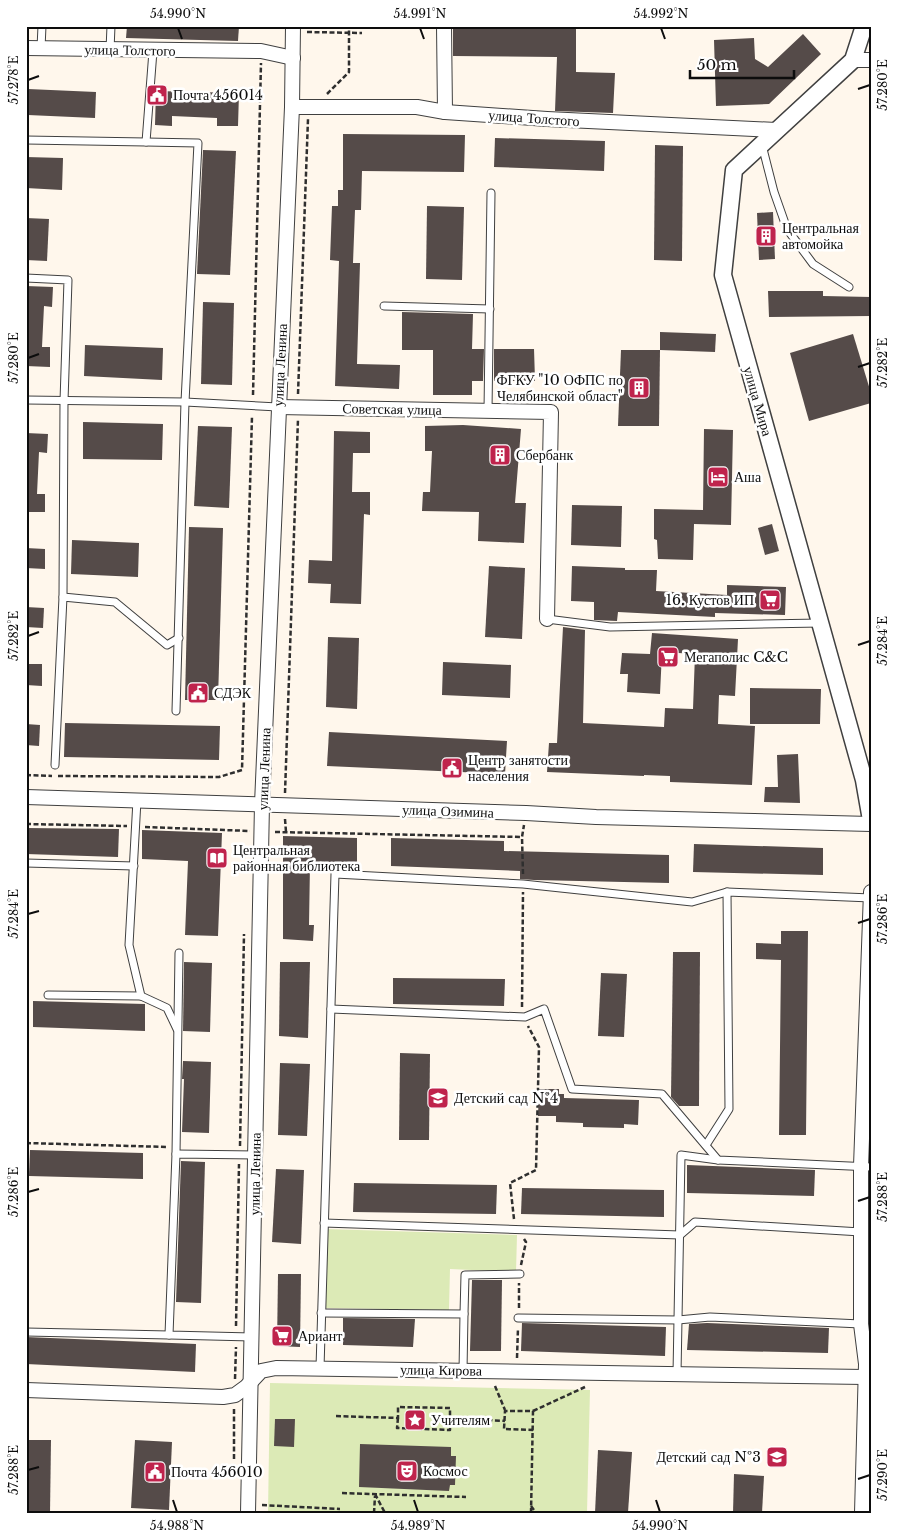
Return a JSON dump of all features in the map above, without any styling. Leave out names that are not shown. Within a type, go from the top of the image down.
[{"type":"street","points":[[444,26],[445,112]]},
{"type":"street","name":"улица Мира","points":[[864,26],[853,60],[734,170],[723,275],[863,765],[871,820]]},
{"type":"street","name":"улица Ленина","points":[[253,1509],[251,1379],[262,804],[292,107],[293,29]]},
{"type":"street","name":"улица Толстого","points":[[26,48],[261,51],[293,58]]},
{"type":"street","points":[[853,60],[871,60]]},
{"type":"street","name":"улица Толстого","points":[[292,107],[417,107],[445,112],[548,119],[776,130]]},
{"type":"street","name":"Советская улица","points":[[278,407],[552,412],[547,619]]},
{"type":"street","name":"улица Озимина","points":[[26,797],[526,813],[596,817],[871,824]]},
{"type":"street","points":[[862,1513],[867,1473],[867,1369],[861,1324],[861,1232],[866,1166],[871,892]]},
{"type":"street","name":"улица Кирова","points":[[234,1395],[246,1387],[251,1379],[261,1371],[276,1368],[677,1374],[867,1369]]},
{"type":"street","points":[[26,1390],[223,1397],[234,1395]]},
{"type":"lane","points":[[41,48],[42,26]]},
{"type":"lane","points":[[110,50],[111,26]]},
{"type":"lane","points":[[146,142],[153,50]]},
{"type":"lane","points":[[26,140],[198,143],[185,402],[176,711]]},
{"type":"lane","points":[[761,143],[774,192],[787,229],[813,264],[849,287]]},
{"type":"lane","points":[[488,411],[492,193]]},
{"type":"lane","points":[[26,278],[68,280],[64,401],[63,598],[54,765]]},
{"type":"lane","points":[[384,306],[490,309]]},
{"type":"lane","name":"Советская улица","points":[[26,400],[185,402],[278,407]]},
{"type":"lane","points":[[63,598],[115,602],[167,645],[179,638]]},
{"type":"lane","points":[[547,619],[610,627],[821,623]]},
{"type":"lane","points":[[137,800],[129,945],[141,996]]},
{"type":"lane","points":[[26,863],[134,866]]},
{"type":"lane","points":[[320,1368],[335,874],[523,884],[692,902],[727,892],[871,898]]},
{"type":"lane","points":[[706,1146],[729,1109],[727,892]]},
{"type":"lane","points":[[169,1335],[176,1150],[179,953]]},
{"type":"lane","points":[[48,995],[141,996],[167,1008],[177,1029]]},
{"type":"lane","points":[[331,1009],[525,1017],[544,1009],[572,1089],[662,1094],[718,1160]]},
{"type":"lane","points":[[176,1150],[256,1155]]},
{"type":"lane","points":[[677,1374],[682,1155],[718,1160],[866,1166]]},
{"type":"lane","points":[[324,1223],[680,1235],[695,1222],[861,1232]]},
{"type":"lane","points":[[463,1371],[465,1276],[520,1274]]},
{"type":"lane","points":[[321,1313],[464,1314]]},
{"type":"lane","points":[[518,1318],[678,1320],[710,1317],[861,1324]]},
{"type":"lane","points":[[26,1332],[252,1337]]},
{"type":"path","points":[[293,29],[362,33]]},
{"type":"path","points":[[26,775],[219,777],[242,770],[261,51]]},
{"type":"path","points":[[517,1372],[520,1274],[526,1242],[513,1218],[510,1183],[536,1170],[538,1114],[539,1047],[522,1007],[522,837],[526,813]]},
{"type":"path","points":[[246,830],[246,840]]},
{"type":"path","points":[[240,1147],[244,929]]},
{"type":"path","points":[[26,1143],[176,1150]]},
{"type":"path","points":[[236,1326],[240,1157]]},
{"type":"path","points":[[234,1464],[236,1346]]},
{"type":"path","points":[[495,1386],[505,1411],[504,1429],[532,1430]]},
{"type":"path","points":[[505,1411],[533,1412],[585,1388]]},
{"type":"path","points":[[398,1407],[450,1408],[450,1430],[397,1428],[398,1418],[398,1407]]},
{"type":"path","points":[[531,1513],[533,1412]]},
{"type":"path","points":[[336,1416],[398,1418]]},
{"type":"path","points":[[450,1418],[505,1421]]},
{"type":"path","points":[[342,1493],[466,1497]]},
{"type":"path","points":[[374,1513],[375,1494]]},
{"type":"path","points":[[375,1494],[384,1513]]},
{"type":"path","points":[[531,1506],[536,1513]]},
{"type":"path","points":[[292,1507],[292,1513]]},
{"type":"path","points":[[253,1509],[292,1507],[340,1509]]},
{"type":"path","points":[[309,1507],[309,1513]]},
{"type":"green space","points":[[325,1229],[517,1235],[516,1272],[450,1269],[449,1310],[323,1308]]},
{"type":"green space","points":[[270,1383],[590,1390],[587,1513],[268,1513]]},
{"type":"building","points":[[127,26],[239,26],[238,41],[126,38]]},
{"type":"building","points":[[453,26],[576,26],[576,72],[615,73],[613,113],[555,111],[557,57],[453,56]]},
{"type":"building","points":[[803,34],[821,54],[769,104],[716,106],[714,40],[754,38],[755,59],[768,67]]},
{"type":"building","points":[[28,89],[96,92],[95,118],[28,115]]},
{"type":"building","points":[[156,91],[239,93],[238,126],[217,126],[217,118],[172,116],[172,126],[155,125]]},
{"type":"building","points":[[343,134],[465,135],[464,172],[362,171],[361,210],[355,210],[353,263],[360,263],[357,364],[400,365],[399,389],[335,386],[339,261],[330,260],[332,206],[338,206],[338,190],[343,190]]},
{"type":"building","points":[[495,138],[605,141],[604,171],[494,167]]},
{"type":"building","points":[[655,145],[683,146],[682,261],[654,260]]},
{"type":"building","points":[[203,150],[236,151],[230,275],[197,274]]},
{"type":"building","points":[[26,157],[63,158],[62,190],[26,188]]},
{"type":"building","points":[[427,206],[464,207],[462,280],[426,279]]},
{"type":"building","name":"Центральная автомойка","points":[[773,212],[775,259],[759,260],[757,213]]},
{"type":"building","points":[[26,218],[49,219],[47,261],[26,260]]},
{"type":"building","points":[[26,286],[53,287],[52,307],[44,306],[42,347],[50,347],[50,367],[26,366]]},
{"type":"building","points":[[768,291],[823,291],[823,296],[871,297],[871,316],[769,317]]},
{"type":"building","points":[[203,302],[234,303],[232,385],[201,384]]},
{"type":"building","points":[[402,312],[473,314],[472,349],[484,349],[483,381],[472,381],[472,395],[433,395],[433,350],[402,350]]},
{"type":"building","points":[[660,332],[716,334],[715,352],[660,350]]},
{"type":"building","points":[[853,334],[871,393],[871,403],[809,421],[790,353]]},
{"type":"building","points":[[85,345],[163,348],[162,380],[84,376]]},
{"type":"building","points":[[494,349],[534,349],[535,381],[494,381]]},
{"type":"building","name":"ФГКУ \"10 ОФПС по Челябинской област\"","points":[[621,350],[660,350],[659,426],[618,426]]},
{"type":"building","points":[[83,422],[163,424],[162,460],[83,459]]},
{"type":"building","points":[[463,425],[521,429],[515,503],[526,503],[524,543],[478,541],[479,512],[422,511],[423,492],[430,492],[432,451],[425,451],[425,426]]},
{"type":"building","points":[[198,426],[232,427],[229,508],[194,506]]},
{"type":"building","points":[[704,429],[733,430],[731,525],[694,524],[693,560],[658,559],[657,540],[654,539],[654,509],[703,510]]},
{"type":"building","points":[[334,431],[370,432],[370,453],[353,453],[352,492],[370,492],[370,515],[364,514],[361,604],[330,603],[331,584],[308,583],[309,560],[332,561]]},
{"type":"building","points":[[26,433],[48,434],[47,453],[39,452],[37,494],[45,494],[45,512],[26,512]]},
{"type":"building","points":[[572,505],[622,506],[621,547],[571,545]]},
{"type":"building","points":[[772,524],[779,551],[765,555],[758,528]]},
{"type":"building","points":[[189,527],[223,528],[218,700],[185,700]]},
{"type":"building","points":[[72,540],[139,543],[138,577],[71,574]]},
{"type":"building","points":[[26,548],[45,549],[45,569],[26,568]]},
{"type":"building","points":[[489,566],[525,568],[522,639],[485,637]]},
{"type":"building","points":[[572,566],[625,568],[625,570],[657,570],[656,591],[727,595],[727,585],[786,587],[785,615],[715,613],[715,617],[618,612],[617,621],[594,620],[594,602],[571,601]]},
{"type":"building","points":[[26,607],[44,608],[43,628],[26,627]]},
{"type":"building","points":[[563,627],[585,630],[583,723],[664,727],[665,708],[693,709],[695,654],[662,652],[660,694],[627,692],[628,674],[620,674],[622,653],[650,654],[652,633],[738,639],[735,696],[719,695],[718,724],[755,726],[752,785],[670,782],[670,776],[547,772],[549,743],[557,743]]},
{"type":"building","points":[[328,637],[359,638],[357,709],[326,707]]},
{"type":"building","points":[[443,662],[511,665],[510,698],[442,695]]},
{"type":"building","points":[[26,664],[42,664],[42,686],[26,685]]},
{"type":"building","points":[[750,688],[821,689],[820,724],[750,724]]},
{"type":"building","points":[[65,723],[220,726],[219,760],[64,757]]},
{"type":"building","points":[[26,724],[40,725],[39,746],[26,745]]},
{"type":"building","points":[[329,732],[507,741],[505,774],[327,766]]},
{"type":"building","points":[[798,754],[800,803],[764,802],[765,787],[778,787],[777,755]]},
{"type":"building","points":[[26,828],[119,829],[118,857],[26,854]]},
{"type":"building","points":[[142,830],[222,833],[218,936],[185,935],[188,861],[142,859]]},
{"type":"building","points":[[283,836],[357,838],[357,866],[310,864],[309,925],[314,925],[313,941],[283,939]]},
{"type":"building","points":[[391,838],[504,841],[504,851],[669,855],[669,883],[534,880],[520,879],[520,871],[391,866]]},
{"type":"building","points":[[694,844],[823,848],[823,875],[693,872]]},
{"type":"building","points":[[781,931],[808,931],[806,1135],[779,1135],[781,960],[756,959],[756,943],[781,944]]},
{"type":"building","points":[[673,952],[700,952],[699,1106],[679,1106],[671,1097]]},
{"type":"building","points":[[184,962],[212,963],[210,1032],[183,1031]]},
{"type":"building","points":[[280,962],[310,962],[308,1038],[279,1036]]},
{"type":"building","points":[[601,973],[627,974],[624,1037],[598,1036]]},
{"type":"building","points":[[393,978],[505,979],[504,1006],[393,1004]]},
{"type":"building","points":[[33,1001],[145,1004],[145,1031],[33,1027]]},
{"type":"building","points":[[400,1053],[430,1054],[429,1140],[399,1140]]},
{"type":"building","points":[[183,1061],[211,1062],[209,1133],[182,1132]]},
{"type":"building","points":[[280,1063],[310,1064],[307,1136],[278,1135]]},
{"type":"building","points":[[539,1089],[559,1089],[559,1094],[564,1094],[564,1098],[639,1100],[638,1125],[624,1124],[624,1128],[583,1127],[583,1123],[556,1122],[556,1116],[538,1116]]},
{"type":"building","points":[[30,1150],[143,1153],[143,1179],[29,1176]]},
{"type":"building","points":[[181,1161],[205,1162],[201,1303],[176,1302]]},
{"type":"building","points":[[687,1165],[815,1170],[814,1196],[687,1193]]},
{"type":"building","points":[[276,1169],[304,1170],[301,1244],[272,1242]]},
{"type":"building","points":[[354,1183],[497,1185],[496,1214],[353,1212]]},
{"type":"building","points":[[522,1188],[664,1190],[664,1217],[521,1214]]},
{"type":"building","points":[[278,1274],[301,1274],[300,1347],[277,1346]]},
{"type":"building","points":[[472,1280],[502,1280],[501,1351],[470,1351]]},
{"type":"building","points":[[343,1318],[415,1319],[413,1347],[343,1345]]},
{"type":"building","points":[[522,1323],[666,1327],[665,1356],[521,1351]]},
{"type":"building","points":[[707,1323],[829,1328],[828,1353],[687,1350],[689,1324]]},
{"type":"building","points":[[26,1337],[196,1344],[195,1372],[26,1364]]},
{"type":"building","points":[[275,1419],[295,1419],[294,1447],[274,1446]]},
{"type":"building","points":[[26,1440],[51,1440],[50,1513],[26,1513]]},
{"type":"building","points":[[135,1440],[172,1442],[169,1510],[131,1508]]},
{"type":"building","name":"Космос","points":[[360,1444],[451,1447],[451,1456],[456,1456],[455,1485],[450,1485],[449,1491],[359,1487]]},
{"type":"building","points":[[598,1450],[632,1452],[628,1513],[595,1513]]},
{"type":"building","points":[[734,1474],[764,1476],[762,1513],[733,1513]]},
{"type":"place","name":"Почта 456014","points":[[157,95]]},
{"type":"place","name":"Центральная автомойка","points":[[766,236]]},
{"type":"place","name":"ФГКУ \"10 ОФПС по Челябинской област\"","points":[[639,388]]},
{"type":"place","name":"Сбербанк","points":[[500,455]]},
{"type":"place","name":"Аша","points":[[718,477]]},
{"type":"place","name":"16. Кустов ИП","points":[[770,600]]},
{"type":"place","name":"Мегаполис C&C","points":[[668,657]]},
{"type":"place","name":"СДЭК","points":[[198,693]]},
{"type":"place","name":"Центр занятости населения","points":[[452,768]]},
{"type":"place","name":"Центральная районная библиотека","points":[[217,858]]},
{"type":"place","name":"Детский сад №4","points":[[438,1098]]},
{"type":"place","name":"Ариант","points":[[282,1336]]},
{"type":"place","name":"Учителям","points":[[415,1420]]},
{"type":"place","name":"Детский сад №3","points":[[777,1457]]},
{"type":"place","name":"Космос","points":[[407,1471]]},
{"type":"place","name":"Почта 456010","points":[[155,1472]]}]
